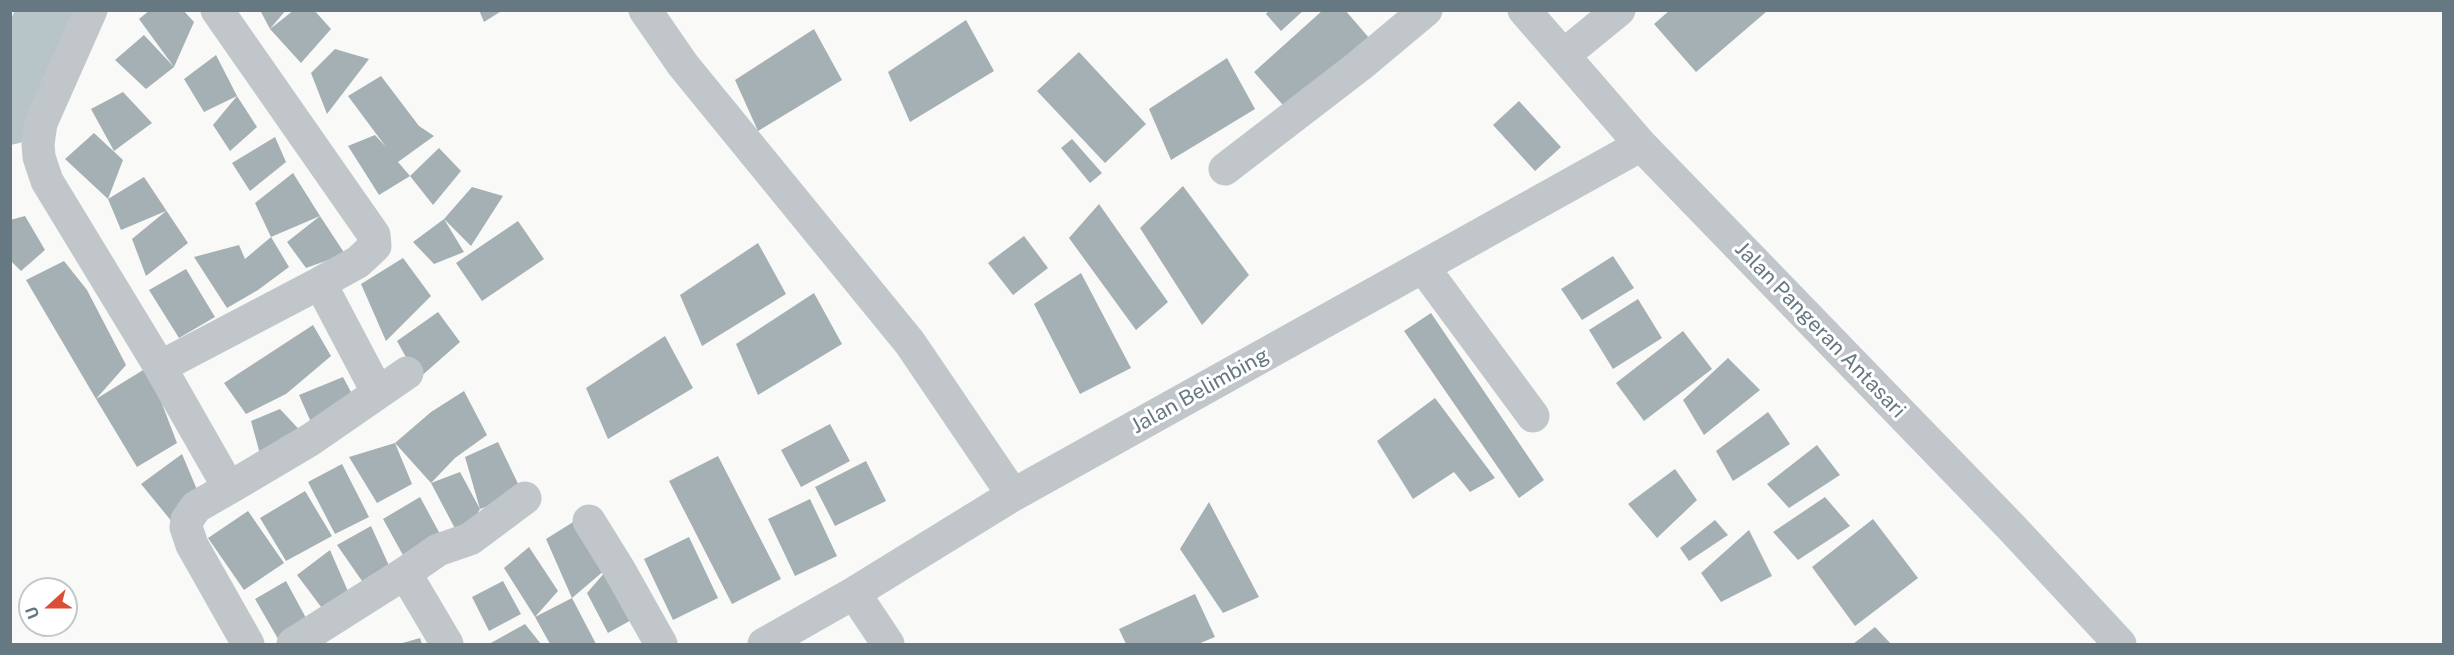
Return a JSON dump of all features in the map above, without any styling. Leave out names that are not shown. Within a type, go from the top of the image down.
[{"type":"street","points":[[91,10],[41,123],[39,157],[53,190],[160,367],[229,488]]},
{"type":"street","points":[[160,367],[358,262],[375,246],[374,235],[217,10]]},
{"type":"street","points":[[645,10],[682,65],[784,186],[910,343],[1013,495]]},
{"type":"street","points":[[1225,169],[1359,66],[1426,10]]},
{"type":"street","name":"Jalan Pangeran Antasari","points":[[1524,10],[1641,145],[2012,528],[2120,645]]},
{"type":"street","points":[[1564,55],[1619,10]]},
{"type":"street","name":"Jalan Belimbing","points":[[764,645],[854,593],[1013,495],[1641,145]]},
{"type":"street","points":[[1423,267],[1533,416]]},
{"type":"street","points":[[320,283],[378,393]]},
{"type":"street","points":[[248,645],[192,546],[186,527],[187,520],[196,507],[310,440],[406,373]]},
{"type":"street","points":[[293,645],[438,550],[470,539],[525,498]]},
{"type":"street","points":[[588,521],[620,571],[661,645]]},
{"type":"street","points":[[405,573],[447,645]]},
{"type":"street","points":[[854,593],[888,645]]},
{"type":"building","points":[[150,10],[183,10],[194,22],[174,67],[139,19]]},
{"type":"building","points":[[260,10],[286,10],[270,29]]},
{"type":"building","points":[[294,10],[314,10],[331,29],[301,63],[270,29]]},
{"type":"building","points":[[479,10],[503,10],[484,22]]},
{"type":"building","points":[[1269,10],[1304,10],[1281,31],[1266,14]]},
{"type":"building","points":[[1323,10],[1345,10],[1370,39],[1289,112],[1254,72]]},
{"type":"building","points":[[1670,10],[1765,10],[1766,12],[1696,72],[1654,24]]},
{"type":"building","points":[[966,20],[994,71],[910,122],[888,72]]},
{"type":"building","points":[[814,29],[842,80],[758,131],[735,80]]},
{"type":"building","points":[[144,35],[174,67],[146,89],[115,60]]},
{"type":"building","points":[[335,49],[369,59],[327,114],[311,73]]},
{"type":"building","points":[[1079,52],[1146,124],[1105,163],[1037,91]]},
{"type":"building","points":[[216,55],[237,96],[204,112],[184,79]]},
{"type":"building","points":[[1227,58],[1255,109],[1171,160],[1149,109]]},
{"type":"building","points":[[381,76],[419,126],[434,136],[398,162],[410,176],[379,195],[348,146],[375,135],[386,147],[348,96]]},
{"type":"building","points":[[123,92],[152,123],[114,151],[91,109]]},
{"type":"building","points":[[237,96],[257,127],[230,151],[213,125]]},
{"type":"building","points":[[1519,101],[1561,147],[1535,171],[1493,125]]},
{"type":"building","points":[[94,133],[123,160],[108,199],[65,159]]},
{"type":"building","points":[[275,137],[286,162],[250,191],[232,163]]},
{"type":"building","points":[[1072,139],[1102,173],[1090,183],[1061,148]]},
{"type":"building","points":[[439,148],[461,171],[433,205],[410,176]]},
{"type":"building","points":[[293,173],[320,216],[271,237],[255,203]]},
{"type":"building","points":[[144,177],[188,243],[146,276],[132,239],[166,211],[121,230],[108,199]]},
{"type":"building","points":[[1183,186],[1249,275],[1202,325],[1140,228]]},
{"type":"building","points":[[472,187],[503,196],[471,246],[444,219]]},
{"type":"building","points":[[1099,204],[1168,302],[1136,330],[1069,238]]},
{"type":"building","points":[[25,216],[45,250],[21,271],[10,260],[10,220]]},
{"type":"building","points":[[320,216],[345,254],[306,268],[287,242]]},
{"type":"building","points":[[444,219],[464,252],[434,264],[413,242]]},
{"type":"building","points":[[518,221],[544,259],[482,301],[456,263]]},
{"type":"building","points":[[1024,236],[1048,268],[1013,295],[988,263]]},
{"type":"building","points":[[271,237],[289,267],[258,290],[227,308],[194,257],[239,245],[245,259]]},
{"type":"building","points":[[758,243],[786,294],[702,346],[680,295]]},
{"type":"building","points":[[1613,256],[1634,288],[1582,320],[1561,289]]},
{"type":"building","points":[[403,258],[431,296],[386,341],[361,284]]},
{"type":"building","points":[[64,261],[87,290],[126,365],[96,399],[26,280]]},
{"type":"building","points":[[186,269],[215,317],[179,338],[149,290]]},
{"type":"building","points":[[1081,273],[1131,368],[1080,394],[1034,304]]},
{"type":"building","points":[[814,293],[842,344],[758,395],[736,344]]},
{"type":"building","points":[[1638,299],[1662,338],[1613,369],[1589,330]]},
{"type":"building","points":[[438,312],[460,342],[418,379],[397,341]]},
{"type":"building","points":[[1431,313],[1544,480],[1519,498],[1404,331]]},
{"type":"building","points":[[313,325],[331,356],[286,394],[246,414],[224,383]]},
{"type":"building","points":[[1683,331],[1712,369],[1644,421],[1616,383]]},
{"type":"building","points":[[665,336],[693,388],[608,439],[586,388]]},
{"type":"building","points":[[1728,358],[1760,390],[1704,435],[1683,400]]},
{"type":"building","points":[[148,367],[177,443],[137,467],[96,399]]},
{"type":"building","points":[[343,377],[358,405],[314,429],[299,395]]},
{"type":"building","points":[[464,391],[487,435],[455,458],[431,483],[395,443],[431,412]]},
{"type":"building","points":[[1435,398],[1495,478],[1470,492],[1454,472],[1413,499],[1377,441]]},
{"type":"building","points":[[280,409],[307,438],[263,465],[251,421]]},
{"type":"building","points":[[1768,412],[1790,444],[1733,481],[1716,451]]},
{"type":"building","points":[[830,424],[850,461],[801,487],[781,450]]},
{"type":"building","points":[[498,442],[523,494],[480,509],[465,457]]},
{"type":"building","points":[[395,443],[412,484],[377,503],[349,457]]},
{"type":"building","points":[[1817,445],[1840,475],[1789,508],[1767,484]]},
{"type":"building","points":[[182,454],[198,492],[173,523],[141,484]]},
{"type":"building","points":[[718,456],[781,579],[732,604],[669,481]]},
{"type":"building","points":[[866,461],[886,501],[835,526],[815,487]]},
{"type":"building","points":[[342,464],[369,517],[335,534],[308,482]]},
{"type":"building","points":[[1675,469],[1697,500],[1657,538],[1628,504]]},
{"type":"building","points":[[460,472],[480,509],[461,540],[431,483]]},
{"type":"building","points":[[305,491],[332,536],[286,561],[260,518]]},
{"type":"building","points":[[420,497],[440,534],[409,566],[383,519]]},
{"type":"building","points":[[1825,497],[1850,526],[1798,560],[1773,532]]},
{"type":"building","points":[[810,499],[837,556],[795,576],[768,519]]},
{"type":"building","points":[[1209,502],[1259,597],[1223,613],[1180,549]]},
{"type":"building","points":[[248,511],[284,563],[244,590],[208,538]]},
{"type":"building","points":[[578,519],[612,564],[572,598],[546,539]]},
{"type":"building","points":[[1873,519],[1918,578],[1855,626],[1812,567]]},
{"type":"building","points":[[1715,520],[1728,535],[1689,561],[1680,548]]},
{"type":"building","points":[[371,526],[391,570],[371,594],[337,545]]},
{"type":"building","points":[[1749,530],[1772,576],[1721,602],[1701,573]]},
{"type":"building","points":[[689,537],[718,598],[673,620],[644,559]]},
{"type":"building","points":[[529,547],[558,591],[535,617],[504,568]]},
{"type":"building","points":[[330,550],[350,596],[331,620],[297,575]]},
{"type":"building","points":[[612,564],[642,614],[608,633],[587,593]]},
{"type":"building","points":[[286,581],[312,629],[281,644],[255,599]]},
{"type":"building","points":[[503,581],[521,614],[489,631],[472,597]]},
{"type":"building","points":[[1195,594],[1215,637],[1198,644],[1126,644],[1119,629]]},
{"type":"building","points":[[572,598],[596,644],[550,644],[535,617]]},
{"type":"building","points":[[525,624],[541,644],[489,644]]},
{"type":"building","points":[[1875,627],[1891,644],[1853,644]]},
{"type":"building","points":[[420,638],[422,644],[399,644]]},
{"type":"waterway","points":[[10,113],[27,59],[50,10]]}]
